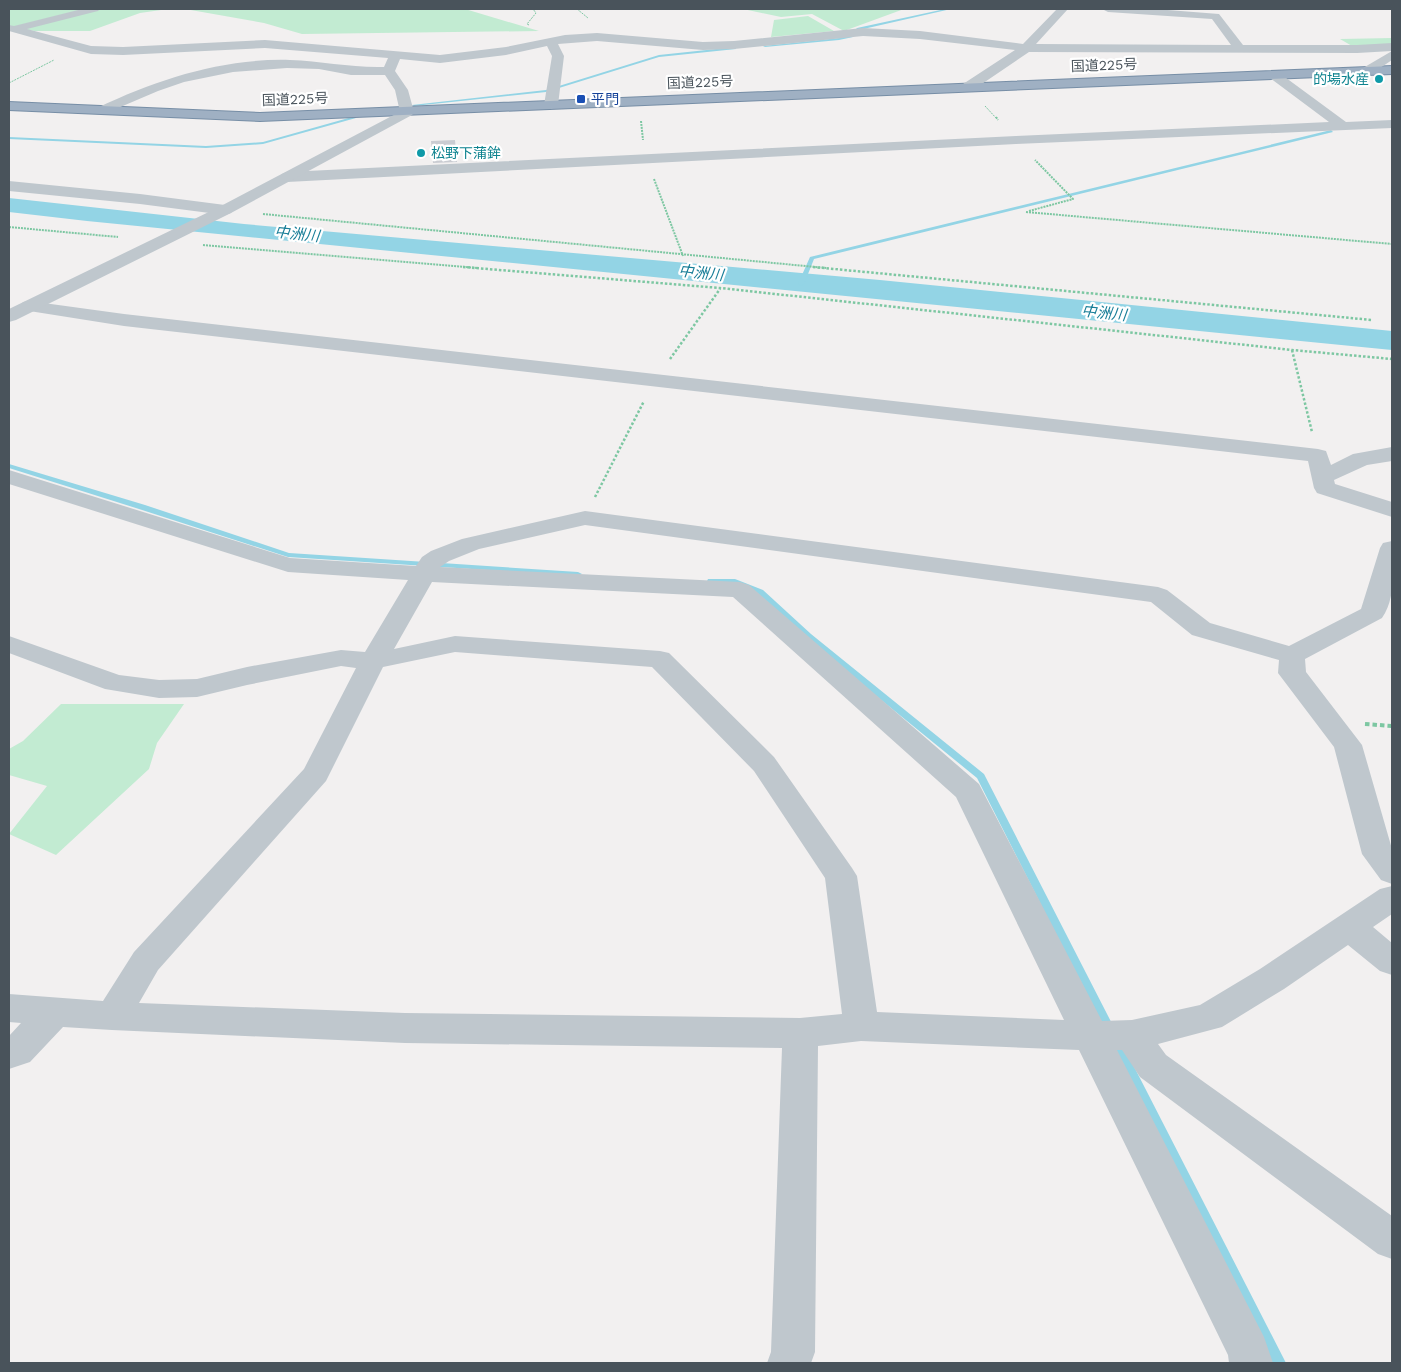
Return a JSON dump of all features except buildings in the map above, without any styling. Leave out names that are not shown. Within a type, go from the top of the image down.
[{"type":"highway","name":"国道225号","points":[[9,106],[260,117],[1392,70]]},
{"type":"street","points":[[11,28],[94,9]]},
{"type":"street","points":[[968,87],[1026,48],[1063,9]]},
{"type":"street","points":[[1108,9],[1215,16],[1239,48]]},
{"type":"street","points":[[11,28],[91,50],[131,51],[265,44],[440,59],[597,37],[703,46],[734,45],[862,32],[891,32],[1026,48],[1392,48]]},
{"type":"street","points":[[551,42],[558,56],[551,104]]},
{"type":"street","points":[[389,70],[395,55]]},
{"type":"street","points":[[1367,71],[1392,55]]},
{"type":"street","points":[[9,316],[221,212],[407,112],[405,98],[397,79],[389,70],[350,71],[314,65],[283,65],[216,70],[136,94],[104,110]]},
{"type":"street","points":[[1274,75],[1343,126]]},
{"type":"street","points":[[287,177],[1392,124]]},
{"type":"street","points":[[9,186],[140,199],[221,212]]},
{"type":"street","points":[[29,306],[124,320],[1320,467],[1392,454]]},
{"type":"street","points":[[1320,467],[1325,488],[1392,510]]},
{"type":"street","points":[[9,476],[288,565],[428,568],[740,590],[968,791],[1112,1035],[1249,1352],[1251,1363]]},
{"type":"street","points":[[112,1016],[146,961],[316,774],[373,661],[428,568],[440,556],[471,544],[584,518],[1158,595],[1202,629],[1292,655],[1373,613],[1392,548]]},
{"type":"street","points":[[9,644],[115,683],[159,689],[197,688],[341,658],[373,661],[454,644],[660,659],[764,764],[841,876],[861,1026]]},
{"type":"street","points":[[1292,655],[1292,673],[1348,745],[1378,854],[1392,872]]},
{"type":"street","points":[[9,1008],[54,1013],[112,1016],[405,1028],[800,1033],[861,1026],[1112,1035],[1209,1017],[1272,979],[1392,898]]},
{"type":"street","points":[[1349,926],[1392,962]]},
{"type":"street","points":[[9,1054],[17,1051],[54,1013]]},
{"type":"street","points":[[790,1363],[793,1352],[800,1033]]},
{"type":"street","points":[[1112,1035],[1392,1240]]},
{"type":"path","points":[[9,83],[58,59],[91,50]]},
{"type":"path","points":[[637,101],[646,160],[683,256]]},
{"type":"path","points":[[221,212],[1372,320]]},
{"type":"path","points":[[1026,212],[1392,244]]},
{"type":"path","points":[[9,226],[720,288],[1292,350],[1392,359]]},
{"type":"path","points":[[1292,350],[1320,467]]},
{"type":"green space","points":[[9,9],[168,9],[140,13],[90,31],[35,31],[9,27]]},
{"type":"green space","points":[[185,9],[465,9],[539,31],[302,34],[264,23]]},
{"type":"green space","points":[[743,9],[904,9],[844,31],[812,14],[781,17]]},
{"type":"green space","points":[[808,16],[834,31],[771,37],[774,20]]},
{"type":"green space","points":[[1392,38],[1392,44],[1352,46],[1340,39]]},
{"type":"green space","points":[[61,704],[184,704],[157,743],[149,769],[56,855],[9,834],[47,786],[9,775],[9,749],[23,741]]},
{"type":"water","name":"中洲川","points":[[9,198],[244,224],[880,280],[1392,331],[1392,350],[87,221],[9,212]]},
{"type":"waterway","points":[[765,46],[839,39],[852,36],[858,29],[949,9]]},
{"type":"waterway","points":[[414,105],[546,91],[659,56],[735,48]]},
{"type":"waterway","points":[[9,138],[206,147],[263,143],[354,118]]},
{"type":"waterway","points":[[801,284],[812,258],[1331,131]]},
{"type":"waterway","points":[[9,466],[288,555],[578,574]]},
{"type":"waterway","points":[[711,581],[735,581],[760,592],[808,636],[981,776],[1279,1363]]},
{"type":"place","name":"的場水産","points":[[1379,79]]},
{"type":"place","name":"平門","points":[[581,99]]},
{"type":"place","name":"松野下蒲鉾","points":[[421,153]]}]
